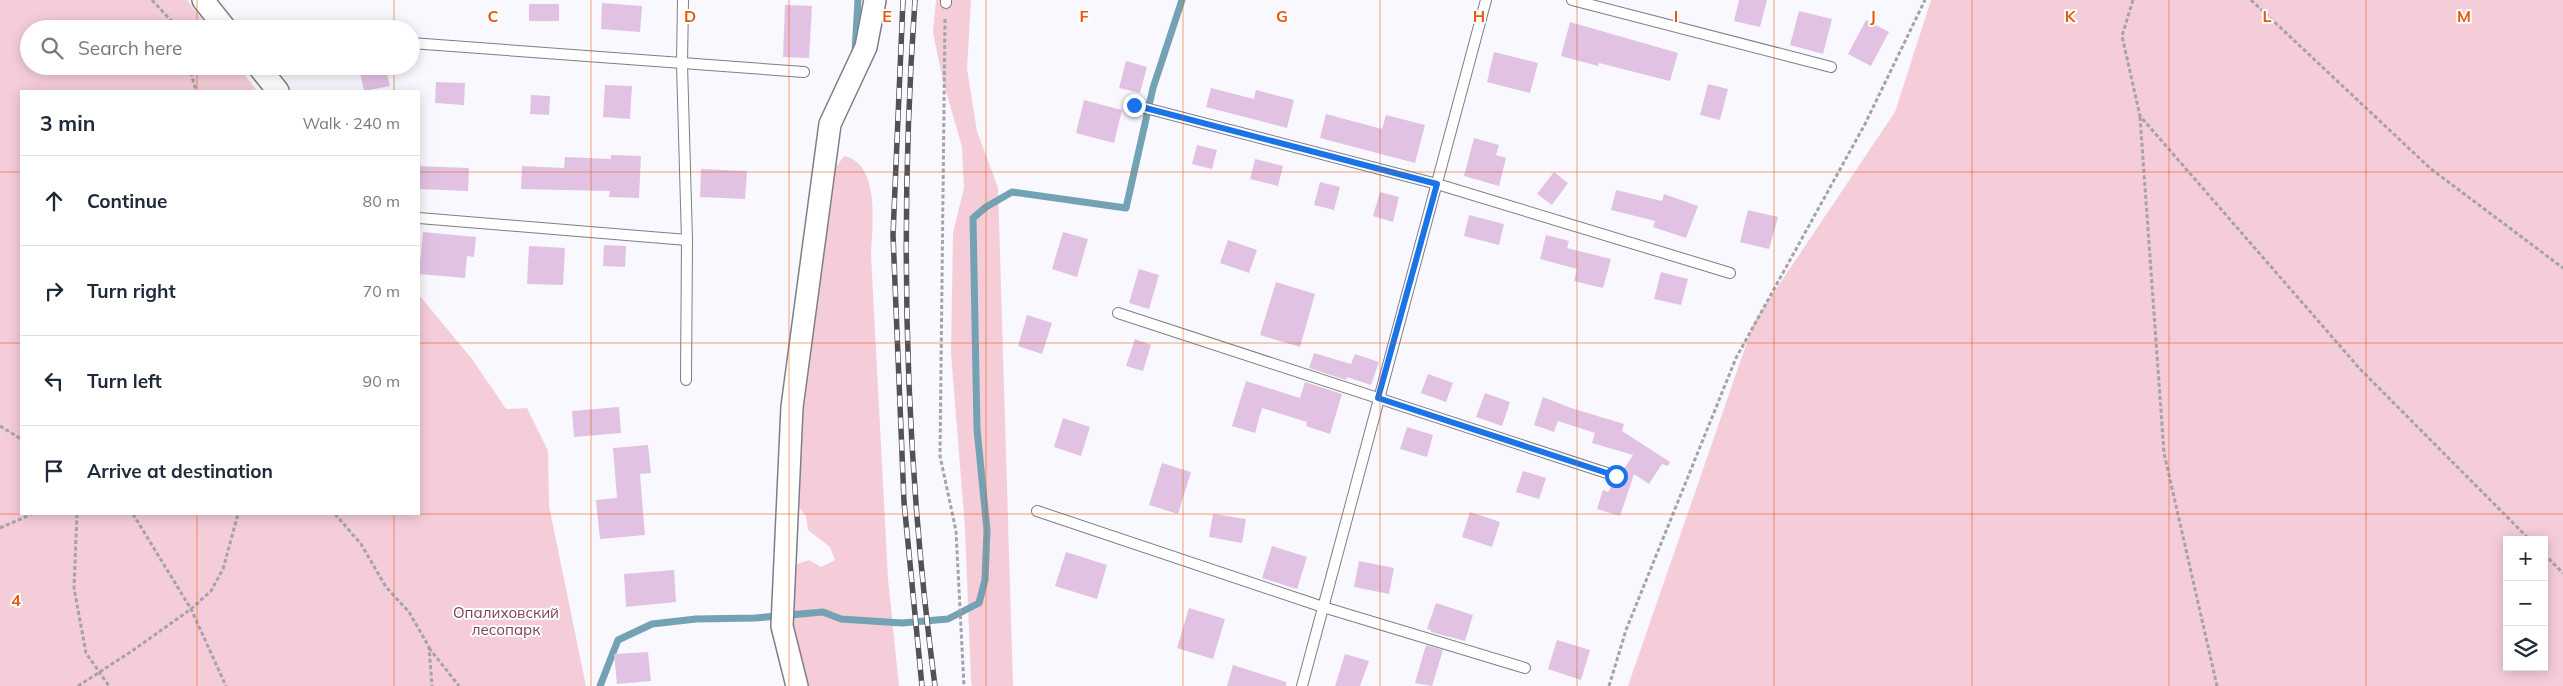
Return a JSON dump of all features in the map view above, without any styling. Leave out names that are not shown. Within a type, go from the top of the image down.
[{"type":"street","points":[[203,0],[219,20]]},
{"type":"street","points":[[797,686],[782,626],[792,408],[830,124],[866,47],[876,0]]},
{"type":"street","points":[[265,75],[277,90]]},
{"type":"lane","points":[[683,0],[682,64],[688,240],[686,380]]},
{"type":"lane","points":[[1302,686],[1486,0]]},
{"type":"lane","points":[[1572,0],[1831,67]]},
{"type":"lane","points":[[420,44],[804,72]]},
{"type":"lane","points":[[1134,105],[1437,184],[1730,274]]},
{"type":"lane","points":[[420,218],[688,240]]},
{"type":"lane","points":[[1118,313],[1616,476]]},
{"type":"lane","points":[[1037,512],[1323,607],[1525,668]]},
{"type":"path","points":[[152,0],[170,20]]},
{"type":"path","points":[[1609,686],[1626,630],[1736,358],[1865,124],[1925,0]]},
{"type":"path","points":[[2133,0],[2122,36],[2140,116],[2164,453],[2217,686]]},
{"type":"path","points":[[2251,0],[2430,169],[2563,268]]},
{"type":"path","points":[[946,2],[940,456],[956,530],[964,686]]},
{"type":"path","points":[[192,75],[197,90]]},
{"type":"path","points":[[2140,116],[2360,369],[2526,536]]},
{"type":"path","points":[[0,426],[20,438]]},
{"type":"path","points":[[0,528],[30,515]]},
{"type":"path","points":[[77,515],[74,588],[84,644],[86,653],[109,686]]},
{"type":"path","points":[[134,515],[191,609],[226,686]]},
{"type":"path","points":[[78,686],[191,609],[211,591],[223,570],[238,515]]},
{"type":"path","points":[[336,515],[360,544],[386,587],[409,612],[429,647],[459,686]]},
{"type":"path","points":[[2548,558],[2563,573]]},
{"type":"path","points":[[429,647],[432,686]]},
{"type":"green space","name":"Опалиховский лесопарк","points":[[0,0],[187,0],[202,20],[20,20],[20,75],[245,75],[256,90],[20,90],[20,515],[420,515],[420,296],[472,359],[506,409],[527,408],[548,451],[549,506],[586,686],[0,686]]},
{"type":"green space","points":[[936,0],[971,0],[967,69],[977,131],[998,188],[1013,686],[972,686],[971,681],[965,528],[951,353],[953,233],[964,188],[962,147],[943,81],[933,33]]},
{"type":"green space","points":[[1931,0],[2563,0],[2563,686],[1628,686],[1754,322],[1895,112]]},
{"type":"green space","points":[[844,156],[856,161],[864,171],[872,198],[871,255],[888,579],[899,686],[803,686],[790,624],[793,571],[797,564],[809,560],[821,567],[835,560],[830,547],[808,530],[806,516],[797,505],[797,442],[826,191],[836,167]]},
{"type":"building","points":[[1739,0],[1767,0],[1760,27],[1734,21]]},
{"type":"building","points":[[602,3],[642,6],[640,32],[601,29]]},
{"type":"building","points":[[529,4],[559,4],[559,21],[529,21]]},
{"type":"building","points":[[785,5],[812,6],[809,58],[783,57]]},
{"type":"building","points":[[1799,11],[1832,19],[1823,54],[1790,45]]},
{"type":"building","points":[[1866,20],[1889,32],[1871,66],[1848,54]]},
{"type":"building","points":[[1570,22],[1678,53],[1670,81],[1599,63],[1598,66],[1561,56]]},
{"type":"building","points":[[1494,52],[1538,63],[1530,93],[1487,82]]},
{"type":"building","points":[[1126,61],[1147,67],[1140,93],[1119,88]]},
{"type":"building","points":[[360,75],[387,75],[390,86],[364,90]]},
{"type":"building","points":[[436,82],[465,83],[464,105],[435,103]]},
{"type":"building","points":[[1708,84],[1728,89],[1720,120],[1700,115]]},
{"type":"building","points":[[605,85],[632,86],[630,119],[603,117]]},
{"type":"building","points":[[1211,88],[1254,99],[1256,90],[1294,100],[1287,128],[1206,107]]},
{"type":"building","points":[[531,95],[550,96],[549,115],[530,114]]},
{"type":"building","points":[[1084,100],[1122,110],[1114,143],[1076,133]]},
{"type":"building","points":[[1326,114],[1382,129],[1386,115],[1425,125],[1415,163],[1320,138]]},
{"type":"building","points":[[1474,138],[1499,145],[1496,155],[1506,158],[1499,186],[1464,176]]},
{"type":"building","points":[[1197,145],[1217,150],[1212,169],[1192,164]]},
{"type":"building","points":[[611,155],[641,156],[639,198],[609,197],[610,191],[521,189],[522,166],[564,168],[565,157],[611,159]]},
{"type":"building","points":[[1255,159],[1283,166],[1278,186],[1250,179]]},
{"type":"building","points":[[420,166],[469,168],[468,191],[420,189]]},
{"type":"building","points":[[701,169],[747,171],[745,199],[700,197]]},
{"type":"building","points":[[1554,172],[1568,183],[1552,205],[1537,194]]},
{"type":"building","points":[[1320,182],[1340,187],[1334,210],[1314,205]]},
{"type":"building","points":[[1616,190],[1662,201],[1664,194],[1698,206],[1686,238],[1653,227],[1655,221],[1611,210]]},
{"type":"building","points":[[1380,192],[1399,197],[1393,222],[1373,216]]},
{"type":"building","points":[[1748,210],[1778,217],[1769,249],[1740,242]]},
{"type":"building","points":[[1469,215],[1504,224],[1499,245],[1464,236]]},
{"type":"building","points":[[423,232],[476,237],[474,257],[467,256],[465,278],[420,274]]},
{"type":"building","points":[[1063,232],[1088,239],[1077,277],[1052,269]]},
{"type":"building","points":[[1546,235],[1569,241],[1567,248],[1611,259],[1603,288],[1574,281],[1577,269],[1540,259]]},
{"type":"building","points":[[1228,240],[1257,250],[1249,273],[1220,263]]},
{"type":"building","points":[[604,245],[626,246],[625,267],[603,266]]},
{"type":"building","points":[[529,246],[565,248],[563,285],[527,284]]},
{"type":"building","points":[[1139,269],[1159,275],[1149,309],[1129,303]]},
{"type":"building","points":[[1661,272],[1688,279],[1681,305],[1654,299]]},
{"type":"building","points":[[1276,282],[1315,294],[1300,347],[1260,335]]},
{"type":"building","points":[[1027,315],[1052,323],[1042,354],[1018,346]]},
{"type":"building","points":[[1135,339],[1151,345],[1143,371],[1126,366]]},
{"type":"building","points":[[1314,353],[1351,364],[1355,354],[1379,362],[1371,385],[1347,377],[1346,380],[1309,368]]},
{"type":"building","points":[[1428,374],[1453,383],[1446,402],[1421,393]]},
{"type":"building","points":[[1246,381],[1300,398],[1305,382],[1342,394],[1330,434],[1306,426],[1307,422],[1262,408],[1255,433],[1232,426]]},
{"type":"building","points":[[1485,393],[1510,402],[1502,426],[1476,417]]},
{"type":"building","points":[[1543,397],[1571,408],[1624,424],[1622,431],[1670,462],[1668,466],[1662,464],[1649,484],[1634,474],[1620,516],[1597,509],[1603,490],[1608,492],[1614,483],[1621,481],[1622,472],[1633,455],[1592,443],[1595,433],[1558,421],[1554,432],[1534,425]]},
{"type":"building","points":[[619,407],[621,433],[574,437],[572,411]]},
{"type":"building","points":[[1063,418],[1090,427],[1081,456],[1054,447]]},
{"type":"building","points":[[1407,427],[1433,435],[1427,457],[1400,449]]},
{"type":"building","points":[[648,445],[651,473],[640,474],[645,535],[600,539],[596,500],[617,498],[613,448]]},
{"type":"building","points":[[1162,463],[1191,472],[1178,514],[1149,505]]},
{"type":"building","points":[[1523,471],[1546,478],[1539,499],[1516,492]]},
{"type":"building","points":[[1470,512],[1500,522],[1492,547],[1462,537]]},
{"type":"building","points":[[1213,514],[1246,519],[1242,543],[1209,537]]},
{"type":"building","points":[[1272,546],[1307,557],[1297,589],[1262,578]]},
{"type":"building","points":[[1066,552],[1107,565],[1097,599],[1055,586]]},
{"type":"building","points":[[1359,561],[1394,568],[1389,594],[1354,587]]},
{"type":"building","points":[[674,570],[676,602],[626,607],[624,574]]},
{"type":"building","points":[[1436,603],[1473,615],[1465,641],[1431,632],[1431,630],[1427,629]]},
{"type":"building","points":[[1189,608],[1225,619],[1213,659],[1177,648]]},
{"type":"building","points":[[1557,640],[1590,650],[1581,680],[1548,669]]},
{"type":"building","points":[[1426,645],[1443,650],[1432,686],[1415,683]]},
{"type":"building","points":[[648,652],[651,681],[617,684],[614,654]]},
{"type":"building","points":[[1345,654],[1369,661],[1360,686],[1335,686]]},
{"type":"building","points":[[1233,665],[1286,682],[1286,686],[1227,686]]},
{"type":"waterway","points":[[855,52],[858,0]]},
{"type":"waterway","points":[[600,686],[618,640],[652,624],[696,619],[755,618],[823,612],[841,619],[902,623],[948,619],[979,603],[985,580],[987,530],[977,429],[973,218],[986,207],[1012,192],[1126,208],[1153,88],[1182,0]]},
{"type":"railway","points":[[903,0],[893,235],[904,502],[922,686]]},
{"type":"railway","points":[[915,0],[907,172],[908,344],[917,516],[935,686]]},
{"type":"route","points":[[1134,105],[1437,184],[1378,398],[1616,476]]}]
